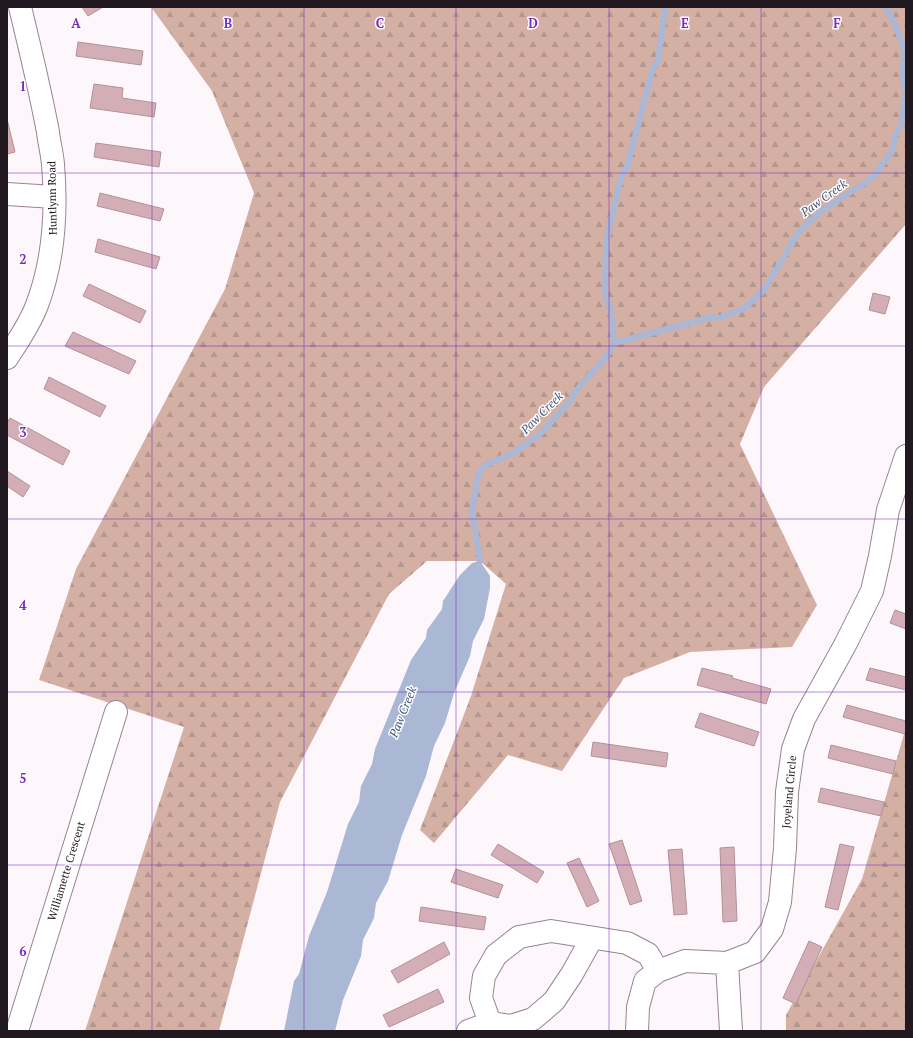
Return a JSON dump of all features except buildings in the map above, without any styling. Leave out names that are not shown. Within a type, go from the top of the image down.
[{"type":"street","name":"Huntlynn Road","points":[[7,358],[21,337],[36,306],[47,274],[52,251],[55,225],[53,164],[43,106],[20,7]]},
{"type":"street","points":[[7,194],[54,197]]},
{"type":"street","name":"Joyeland Circle","points":[[637,1031],[638,1007],[645,981],[658,971],[686,961],[728,963],[755,952],[772,929],[780,902],[785,848],[787,792],[793,749],[804,719],[845,645],[872,591],[888,510],[906,456]]},
{"type":"street","name":"Williamette Crescent","points":[[17,1031],[116,712]]},
{"type":"street","points":[[490,1023],[481,998],[484,976],[496,955],[519,937],[551,931],[627,943],[648,954],[658,971]]},
{"type":"street","points":[[468,1031],[490,1023],[511,1026],[533,1019],[554,1001],[572,974],[592,938]]},
{"type":"street","points":[[728,963],[731,1031]]},
{"type":"green space","points":[[151,7],[906,7],[906,224],[764,387],[740,444],[817,605],[792,647],[690,652],[624,678],[562,771],[508,755],[434,843],[420,830],[471,696],[506,584],[480,561],[427,561],[389,594],[280,802],[219,1031],[85,1031],[184,727],[39,680],[76,569],[225,289],[254,193],[212,91]]},
{"type":"green space","points":[[906,727],[906,1031],[786,1031],[786,1015],[862,879]]},
{"type":"water","points":[[480,561],[490,576],[490,588],[484,619],[473,641],[470,656],[454,693],[445,723],[434,746],[426,776],[402,835],[388,881],[376,903],[374,918],[363,940],[361,956],[343,1000],[335,1031],[284,1031],[294,981],[299,974],[309,936],[327,892],[348,824],[359,802],[361,786],[372,764],[375,749],[411,660],[426,638],[427,630],[442,609],[443,601],[460,575],[472,563]]},
{"type":"waterway","points":[[614,343],[611,310],[605,294],[606,243],[622,174],[627,167],[653,68],[658,61],[664,7]]},
{"type":"waterway","name":"Paw Creek","points":[[477,568],[480,561],[472,511],[479,472],[486,465],[515,452],[540,434],[572,399],[575,392],[606,357],[614,343],[712,317],[720,318],[745,308],[765,289],[799,231],[820,212],[872,178],[893,150],[895,135],[901,127],[906,89],[903,80],[904,49],[895,24],[886,7]]}]
